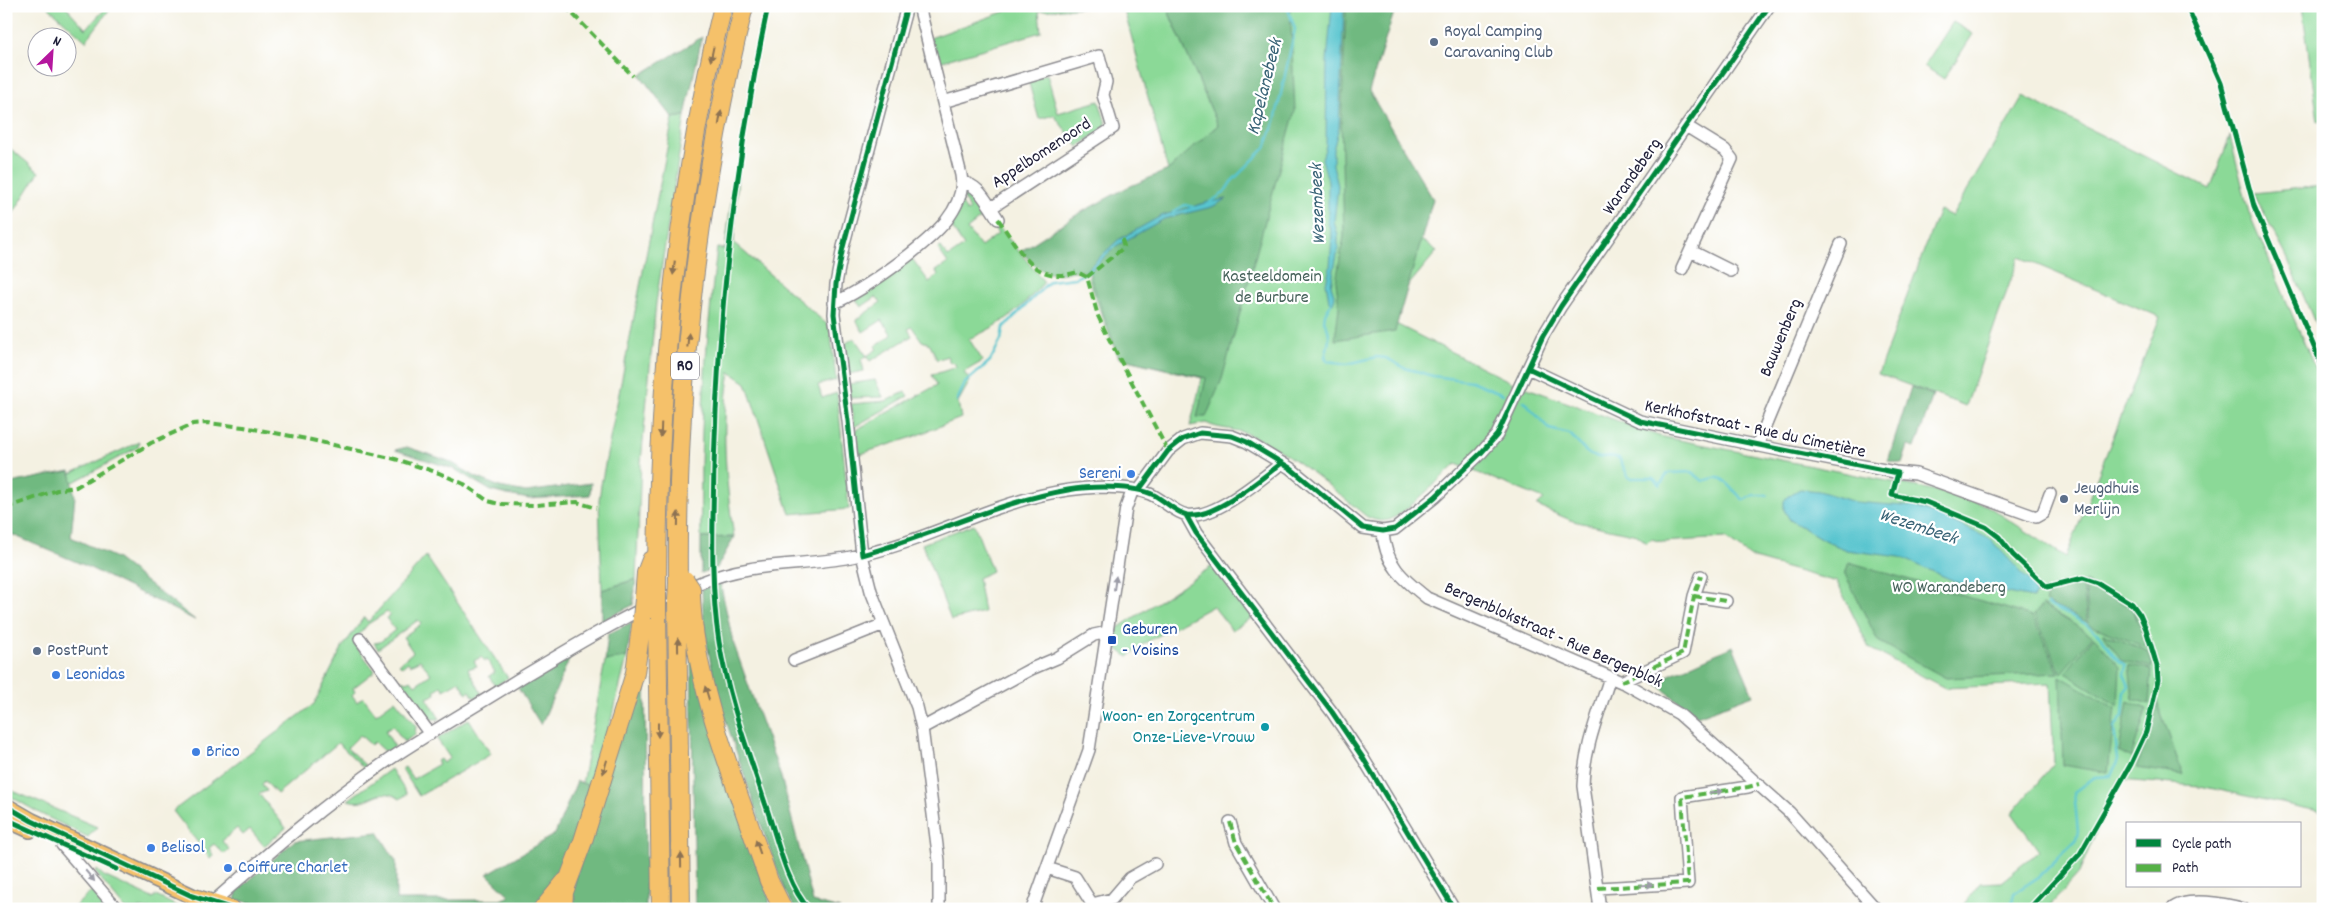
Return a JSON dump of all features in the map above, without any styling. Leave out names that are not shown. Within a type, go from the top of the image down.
[{"type":"highway","name":"R0","points":[[661,909],[650,614],[657,543],[664,378],[670,305],[691,161],[723,6]]},
{"type":"highway","name":"R0","points":[[681,909],[682,585],[679,469],[690,310],[702,222],[724,89],[744,6]]},
{"type":"highway","points":[[682,585],[692,620],[702,675],[770,881],[782,909]]},
{"type":"highway","points":[[563,909],[564,892],[568,878],[583,841],[635,673],[650,614]]},
{"type":"highway","points":[[543,909],[568,878]]},
{"type":"highway","points":[[770,881],[774,909]]},
{"type":"main road","points":[[6,806],[32,821],[206,907]]},
{"type":"main road","points":[[6,819],[206,907],[233,909]]},
{"type":"street","points":[[907,6],[843,247],[834,303],[835,331],[848,421],[862,555],[871,591],[917,707],[922,728],[939,861],[939,909]]},
{"type":"street","points":[[834,303],[898,262],[941,226],[958,202],[962,182],[919,6]]},
{"type":"street","name":"Warandeberg","points":[[1383,531],[1395,529],[1410,518],[1482,453],[1500,429],[1528,368],[1562,306],[1769,6]]},
{"type":"street","name":"Appelbomenoord","points":[[942,102],[1099,56],[1106,82],[1103,95],[1113,128],[991,208]]},
{"type":"street","points":[[1682,269],[1732,159],[1725,150],[1686,126]]},
{"type":"street","name":"Appelbomenoord","points":[[962,182],[970,184],[977,189],[998,219]]},
{"type":"street","name":"Bauwenberg","points":[[1757,446],[1841,244]]},
{"type":"street","points":[[1691,251],[1731,270]]},
{"type":"street","name":"Kerkhofstraat - Rue du Cimetière","points":[[1528,368],[1640,422],[1757,446],[1895,472],[1916,474],[2036,517],[2042,513],[2050,494]]},
{"type":"street","points":[[1032,909],[1089,750],[1126,508],[1136,489],[1176,444],[1200,433],[1239,438],[1282,463],[1363,528],[1383,531]]},
{"type":"street","points":[[1186,515],[1207,512],[1230,500],[1282,463]]},
{"type":"street","points":[[206,907],[264,855],[315,814],[390,759],[580,642],[700,582],[728,572],[773,564],[862,555],[1041,495],[1071,489],[1136,489],[1154,495],[1186,515],[1196,533],[1332,712],[1363,758],[1454,909]]},
{"type":"street","name":"Bergenblokstraat - Rue Bergenblok","points":[[1383,531],[1383,548],[1390,562],[1411,586],[1427,598],[1622,682],[1679,714],[1760,784],[1789,812],[1876,909]]},
{"type":"street","points":[[1622,682],[1683,653],[1694,596],[1701,576]]},
{"type":"street","points":[[1694,596],[1726,601]]},
{"type":"street","points":[[794,660],[884,624]]},
{"type":"street","points":[[922,728],[1030,669],[1057,658],[1094,635],[1108,632]]},
{"type":"street","points":[[360,639],[430,734]]},
{"type":"street","points":[[1600,909],[1583,772],[1588,743],[1610,677]]},
{"type":"street","points":[[1598,888],[1688,883],[1682,797],[1748,788],[1760,784]]},
{"type":"street","points":[[1230,822],[1236,843],[1274,909]]},
{"type":"street","points":[[62,845],[117,909]]},
{"type":"street","points":[[1047,868],[1075,877],[1092,904],[1112,900],[1130,878],[1155,864]]},
{"type":"street","points":[[2172,909],[2181,902],[2195,901],[2244,909]]},
{"type":"green space","points":[[47,6],[65,6],[86,29],[106,8],[109,10],[86,41],[78,34],[78,28],[72,28]]},
{"type":"green space","points":[[1020,6],[1097,6],[1039,11],[1041,32],[936,63],[930,38]]},
{"type":"green space","points":[[1123,6],[1166,6],[1218,125],[1168,170]]},
{"type":"green space","points":[[1166,6],[1290,6],[1295,111],[1222,379],[1206,417],[1197,417],[1206,378],[1119,358],[1090,276],[1089,272],[1094,266],[1086,272],[1076,271],[1058,274],[1045,272],[1035,266],[1021,251],[1078,214],[1126,188],[1168,170],[1218,125]]},
{"type":"green space","points":[[1193,6],[1346,6],[1342,115],[1401,226],[1437,251],[1382,317],[1511,382],[1659,436],[1933,490],[1986,505],[2066,557],[2160,317],[2019,257],[1966,406],[1878,374],[1939,210],[1952,216],[2023,96],[2210,189],[2230,136],[2249,213],[2323,387],[2323,812],[2200,786],[2118,780],[2079,873],[2047,909],[1960,909],[1980,883],[2001,882],[2039,851],[2012,813],[2054,763],[2050,683],[1945,688],[1869,648],[1837,582],[1754,559],[1725,538],[1663,542],[1651,539],[1647,543],[1637,535],[1573,521],[1537,506],[1544,499],[1456,464],[1405,511],[1389,520],[1371,519],[1310,471],[1266,443],[1239,431],[1216,427],[1206,423],[1190,426],[1202,378],[1119,358],[1088,277],[1220,185],[1239,178]]},
{"type":"green space","points":[[1346,6],[1396,6],[1369,91],[1433,199],[1395,331],[1335,340],[1339,307],[1336,282],[1344,236],[1341,123]]},
{"type":"green space","points":[[2302,6],[2323,6],[2323,121],[2318,121]]},
{"type":"green space","points":[[1953,22],[1973,34],[1944,79],[1924,66]]},
{"type":"green space","points":[[702,37],[685,116],[673,118],[640,75]]},
{"type":"green space","points":[[1047,74],[1058,113],[1099,101],[1106,124],[1104,128],[1078,147],[1054,115],[1039,119],[1028,80]]},
{"type":"green space","points":[[685,116],[656,303],[641,462],[636,579],[602,590],[599,500],[601,485],[673,118]]},
{"type":"green space","points":[[6,145],[39,172],[6,225]]},
{"type":"green space","points":[[735,171],[738,171],[734,243],[830,327],[836,380],[818,385],[822,398],[837,393],[849,509],[790,514],[746,383],[730,372],[725,413],[725,454],[734,537],[701,538],[702,429],[709,320],[717,248],[725,249]]},
{"type":"green space","points":[[2323,186],[2323,342],[2286,255],[2253,193]]},
{"type":"green space","points":[[967,191],[987,213],[967,229],[981,247],[998,234],[991,224],[995,222],[1044,282],[1027,301],[1002,322],[969,339],[983,361],[964,372],[970,381],[958,402],[961,418],[910,438],[857,455],[854,431],[937,385],[932,375],[956,367],[954,362],[950,363],[947,356],[937,360],[930,344],[922,341],[912,327],[908,329],[912,336],[870,361],[866,356],[861,359],[864,371],[848,374],[845,344],[854,338],[867,356],[877,349],[875,346],[892,335],[882,320],[863,332],[856,320],[881,302],[876,297],[861,307],[856,300],[868,292],[865,288],[911,257],[929,282],[938,275],[936,271],[948,263],[938,249],[941,247],[948,257],[964,246],[949,223],[961,202],[967,212],[970,210],[963,198]]},
{"type":"green space","points":[[875,380],[883,397],[850,398],[849,384]]},
{"type":"green space","points":[[1911,387],[1933,395],[1915,448],[1908,446],[1902,464],[1888,461]]},
{"type":"green space","points":[[905,392],[908,396],[854,427],[851,404],[886,401]]},
{"type":"green space","points":[[139,442],[138,447],[72,483],[70,474]]},
{"type":"green space","points":[[407,447],[449,461],[476,477],[500,487],[526,492],[591,483],[590,495],[529,499],[491,491],[454,469],[395,450]]},
{"type":"green space","points":[[70,471],[75,496],[71,537],[116,558],[195,620],[86,566],[6,532],[6,484]]},
{"type":"green space","points":[[974,524],[992,571],[978,578],[984,612],[951,620],[922,544]]},
{"type":"green space","points":[[734,537],[717,568],[701,573],[701,538]]},
{"type":"green space","points":[[426,556],[508,678],[495,686],[489,676],[495,672],[487,660],[485,661],[481,657],[474,661],[477,666],[468,669],[482,694],[474,698],[470,691],[467,693],[459,681],[444,690],[441,686],[434,691],[436,694],[427,698],[440,719],[431,719],[401,680],[407,682],[411,680],[415,685],[431,674],[420,660],[410,665],[408,662],[402,667],[399,664],[413,652],[403,637],[421,624],[418,620],[378,649],[374,643],[380,642],[395,630],[386,618],[390,615],[387,612],[368,624],[353,642],[375,671],[353,688],[355,692],[352,695],[357,702],[363,697],[376,714],[395,700],[416,726],[415,735],[404,742],[393,726],[385,731],[395,747],[386,753],[374,742],[371,745],[360,735],[347,748],[366,766],[364,768],[338,743],[277,794],[265,781],[262,784],[267,791],[259,794],[286,828],[264,846],[250,829],[243,835],[237,828],[222,841],[229,849],[224,854],[214,844],[209,848],[213,855],[210,858],[173,811],[314,704],[342,648],[364,617],[368,622]]},
{"type":"green space","points":[[1849,562],[2032,616],[2059,673],[1946,678],[1878,641],[1845,574]]},
{"type":"green space","points":[[1214,565],[1255,616],[1232,630],[1213,606],[1143,644],[1128,657],[1114,646],[1116,629]]},
{"type":"green space","points":[[636,579],[633,605],[602,621],[602,590]]},
{"type":"green space","points":[[720,582],[733,642],[781,777],[813,902],[840,909],[795,909],[779,876],[728,727],[710,659],[703,612],[702,589]]},
{"type":"green space","points":[[2083,582],[2087,622],[2045,602],[2049,589]]},
{"type":"green space","points":[[2085,582],[2133,609],[2148,648],[2089,625]]},
{"type":"green space","points":[[2042,605],[2093,636],[2061,673],[2034,615]]},
{"type":"green space","points":[[632,622],[627,657],[605,661],[608,634]]},
{"type":"green space","points":[[2103,633],[2148,651],[2153,667],[2122,661]]},
{"type":"green space","points":[[645,637],[646,909],[569,909],[570,898]]},
{"type":"green space","points":[[2094,637],[2120,667],[2118,706],[2065,673]]},
{"type":"green space","points":[[1733,646],[1753,695],[1697,716],[1654,682]]},
{"type":"green space","points":[[691,649],[769,898],[770,909],[695,909]]},
{"type":"green space","points":[[571,655],[541,725],[518,688]]},
{"type":"green space","points":[[627,657],[614,710],[590,786],[582,784],[605,661]]},
{"type":"green space","points":[[2129,665],[2152,669],[2149,704],[2133,699]]},
{"type":"green space","points":[[2060,676],[2115,708],[2108,773],[2063,765]]},
{"type":"green space","points":[[2128,701],[2147,709],[2131,758],[2119,751]]},
{"type":"green space","points":[[2157,701],[2183,775],[2137,768]]},
{"type":"green space","points":[[469,719],[491,754],[419,796],[402,769],[405,767],[413,779],[439,764],[437,761],[440,759],[443,763],[450,758],[437,739]]},
{"type":"green space","points":[[391,769],[407,794],[400,799],[392,795],[380,794],[363,801],[348,800]]},
{"type":"green space","points":[[577,781],[590,786],[570,854],[555,886],[545,899],[533,909],[292,909],[235,900],[237,891],[294,841],[378,832],[396,861],[396,900],[500,900],[510,896],[487,874],[555,834]]},
{"type":"green space","points":[[6,788],[97,827],[88,837],[6,794]]},
{"type":"green space","points":[[97,870],[104,876],[152,898],[156,896],[183,909],[125,909],[95,872]]},
{"type":"green space","points":[[93,890],[109,909],[72,909]]},
{"type":"water","points":[[1332,6],[1344,6],[1339,127],[1333,150],[1333,165],[1338,186],[1334,222],[1338,235],[1338,250],[1331,285],[1335,297],[1333,303],[1329,301],[1326,283],[1330,267],[1332,235],[1328,223],[1328,181],[1322,159],[1326,145],[1327,61]]},
{"type":"water","points":[[1227,199],[1212,207],[1164,219],[1116,246],[1090,271],[1086,270],[1118,240],[1161,216],[1208,202]]},
{"type":"water","points":[[1800,489],[1819,491],[1855,502],[1916,507],[1947,519],[1990,539],[2032,584],[2036,593],[2033,598],[2002,592],[1979,592],[1900,557],[1846,550],[1824,540],[1790,520],[1784,510],[1784,501],[1788,496]]},
{"type":"waterway","name":"Kapelanebeek","points":[[1210,202],[1224,193],[1231,182],[1265,148],[1275,121],[1295,29],[1287,6]]},
{"type":"waterway","name":"Kapelanebeek","points":[[1173,212],[1185,205],[1193,207]]},
{"type":"waterway","name":"Kapelanebeek","points":[[957,401],[965,383],[990,361],[1001,340],[1003,328],[1050,281],[1075,278],[1090,271]]},
{"type":"waterway","name":"Wezembeek","points":[[1332,301],[1325,314],[1324,321],[1329,334],[1325,357],[1328,361],[1347,364],[1377,357],[1386,358],[1405,368],[1433,376],[1471,381],[1503,394]]},
{"type":"waterway","name":"Wezembeek","points":[[1524,401],[1549,429],[1570,434],[1589,454],[1598,457],[1611,456],[1619,458],[1629,478],[1653,478],[1660,485],[1668,473],[1692,472],[1703,481],[1715,478],[1722,479],[1744,500],[1754,495],[1767,495]]},
{"type":"waterway","name":"Wezembeek","points":[[2011,909],[2014,893],[2040,876],[2076,840],[2078,831],[2074,792],[2095,777],[2111,776],[2118,760],[2114,728],[2123,716],[2125,691],[2129,686],[2124,674],[2126,665],[2114,656],[2100,636],[2082,622],[2047,605]]},
{"type":"marked path","points":[[565,6],[633,76]]},
{"type":"marked path","points":[[998,219],[1021,253],[1039,270],[1050,274],[1062,275],[1077,272],[1087,277],[1098,316],[1168,451]]},
{"type":"marked path","points":[[1087,277],[1122,249],[1124,246],[1121,237]]},
{"type":"marked path","points":[[6,508],[57,490],[76,487],[151,443],[193,424],[207,423],[244,427],[307,439],[395,459],[439,473],[464,484],[488,501],[499,504],[536,505],[577,502],[596,508]]},
{"type":"marked path","points":[[1621,682],[1683,653],[1694,596],[1701,576]]},
{"type":"marked path","points":[[1694,596],[1726,601]]},
{"type":"marked path","points":[[1598,888],[1688,883],[1682,797],[1759,784]]},
{"type":"marked path","points":[[1230,822],[1236,843],[1274,909]]},
{"type":"cycle path","points":[[768,6],[738,177],[724,293],[716,408],[713,576],[719,642],[733,703],[782,859],[794,887],[809,909]]},
{"type":"cycle path","points":[[907,6],[843,247],[836,284],[834,314],[848,421],[862,555],[990,511],[1042,495],[1068,490],[1100,487],[1135,489],[1154,495],[1183,514],[1198,515],[1224,505],[1282,463]]},
{"type":"cycle path","points":[[1139,490],[1168,451],[1183,439],[1200,433],[1232,436],[1247,442],[1290,468],[1363,528],[1383,531],[1395,529],[1435,497],[1497,435],[1543,336],[1561,306],[1769,6]]},
{"type":"cycle path","points":[[2187,6],[2221,83],[2254,206],[2323,368]]},
{"type":"cycle path","points":[[1528,368],[1640,421],[1898,473],[1892,495],[1926,502],[1986,527],[1999,537],[2013,555],[2047,587],[2083,578],[2098,583],[2132,604],[2140,615],[2146,629],[2157,666],[2158,680],[2146,732],[2131,764],[2080,854],[2029,909]]},
{"type":"cycle path","points":[[1186,515],[1196,533],[1332,712],[1363,758],[1454,909]]},
{"type":"cycle path","points":[[6,806],[32,821],[192,896],[233,909]]},
{"type":"cycle path","points":[[6,819],[116,869]]},
{"type":"place","name":"Royal Camping Caravaning Club","points":[[1434,42]]},
{"type":"place","name":"Sereni","points":[[1131,474]]},
{"type":"place","name":"Jeugdhuis Merlijn","points":[[2064,499]]},
{"type":"place","name":"Geburen - Voisins","points":[[1112,640]]},
{"type":"place","name":"PostPunt","points":[[37,651]]},
{"type":"place","name":"Leonidas","points":[[56,675]]},
{"type":"place","name":"Woon- en Zorgcentrum Onze-Lieve-Vrouw","points":[[1265,727]]},
{"type":"place","name":"Brico","points":[[196,752]]},
{"type":"place","name":"Belisol","points":[[151,848]]},
{"type":"place","name":"Coiffure Charlet","points":[[228,868]]},
{"type":"park label","name":"Kasteeldomein de Burbure","points":[[1272,287]]},
{"type":"park label","name":"WO Warandeberg","points":[[1949,588]]}]
